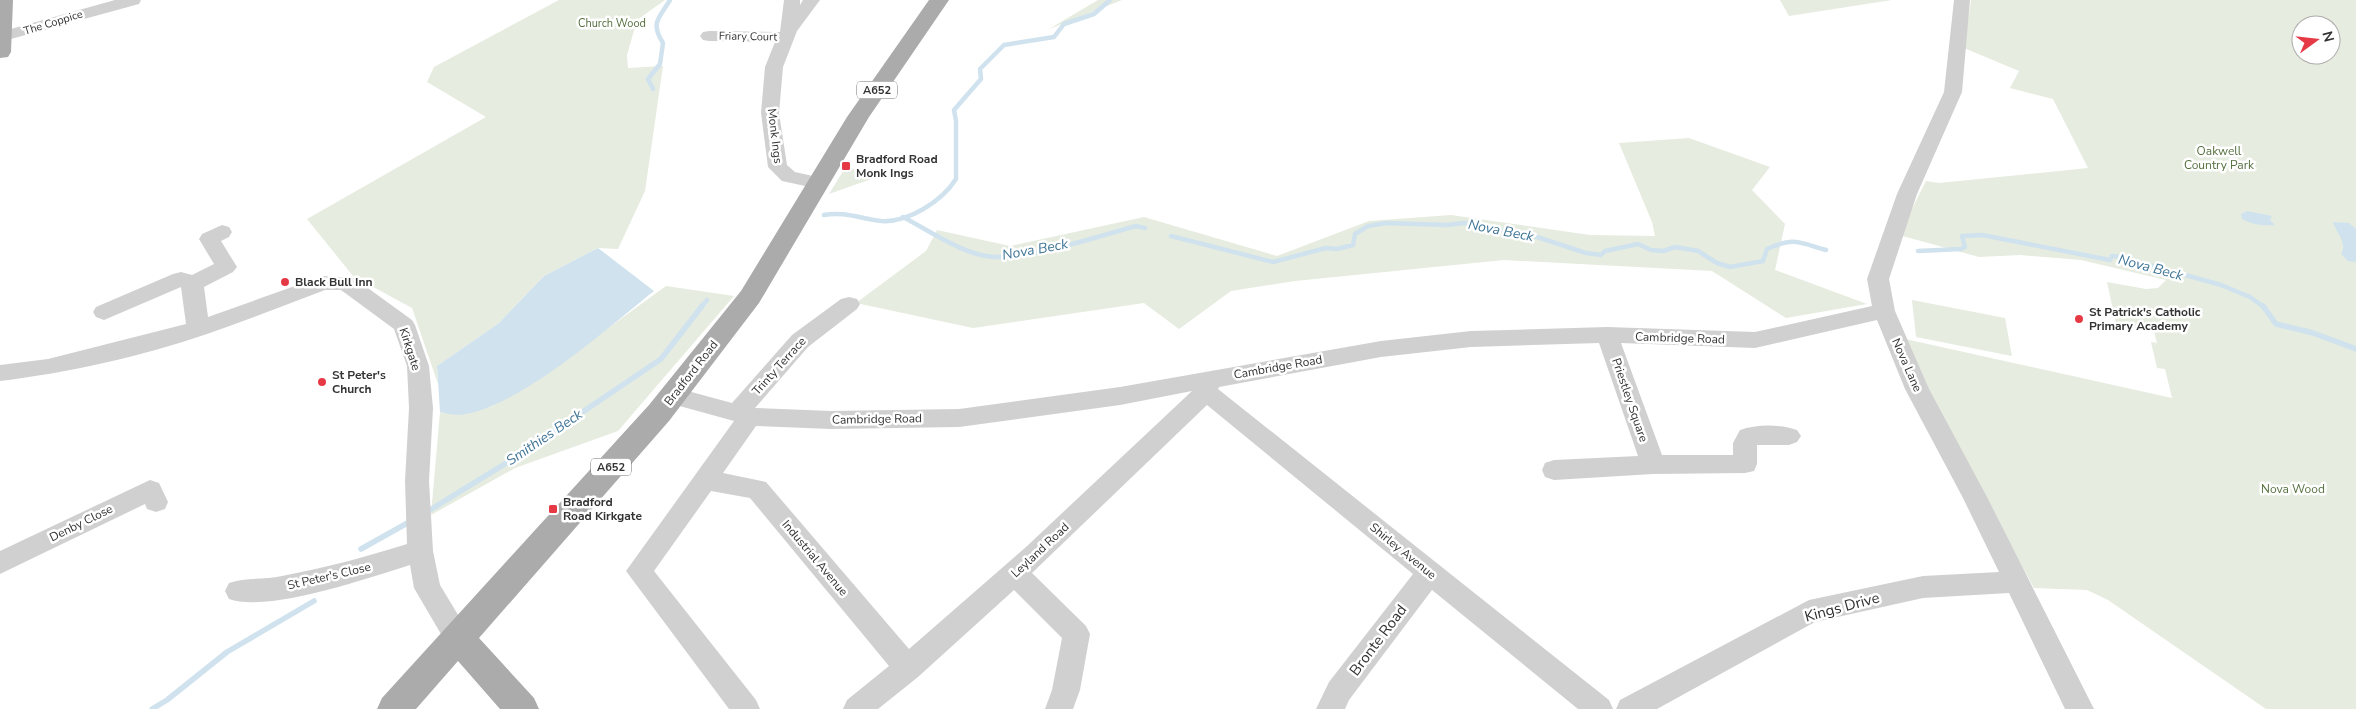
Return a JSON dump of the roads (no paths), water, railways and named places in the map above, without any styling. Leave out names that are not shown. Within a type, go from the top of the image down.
[{"type":"main road","points":[[1,44],[3,0]]},
{"type":"main road","name":"Bradford Road","points":[[394,709],[673,396],[750,296],[858,118],[939,0]]},
{"type":"main road","name":"Kirkgate","points":[[458,638],[522,709]]},
{"type":"street","name":"The Coppice","points":[[1,44],[133,0]]},
{"type":"street","name":"Monk Ings","points":[[787,35],[792,0]]},
{"type":"street","name":"Monk Ings","points":[[812,0],[787,35],[774,67],[770,113],[778,167],[789,177],[819,183]]},
{"type":"street","name":"Nova Lane","points":[[1962,0],[1953,92],[1907,194],[1878,279],[1884,311],[1917,389],[1975,497],[2015,582],[2080,709]]},
{"type":"street","name":"Friary Court","points":[[709,36],[787,35]]},
{"type":"street","points":[[104,312],[181,279],[193,284],[226,267],[209,239],[222,232]]},
{"type":"street","name":"Kirkgate","points":[[0,373],[48,367],[198,329],[323,283],[346,283],[404,325],[418,366],[421,408],[417,481],[419,528],[427,588],[458,638]]},
{"type":"street","points":[[193,284],[198,329]]},
{"type":"street","name":"Trinty Terrace","points":[[743,415],[800,341],[849,304]]},
{"type":"street","name":"Cambridge Road","points":[[673,396],[743,415],[831,420],[959,418],[1208,386],[1381,349],[1471,339],[1607,335],[1755,340],[1884,311]]},
{"type":"street","name":"Priestley Square","points":[[1607,335],[1652,465]]},
{"type":"street","name":"Shirley Avenue","points":[[1208,386],[1430,572],[1599,709]]},
{"type":"street","name":"Leyland Road","points":[[857,709],[908,668],[1015,574],[1208,386]]},
{"type":"street","points":[[743,415],[705,480],[639,571],[746,709]]},
{"type":"street","points":[[1554,470],[1652,465],[1745,464],[1745,443],[1748,436],[1790,436]]},
{"type":"street","name":"Industrial Avenue","points":[[705,480],[757,488],[908,668]]},
{"type":"street","name":"Denby Close","points":[[0,562],[150,490],[156,502]]},
{"type":"street","name":"St Peter's Close","points":[[238,591],[255,592],[281,588],[358,570],[419,528]]},
{"type":"street","name":"Bronte Road","points":[[1330,709],[1339,691],[1430,572]]},
{"type":"street","points":[[1015,574],[1076,634],[1066,690],[1059,709]]},
{"type":"street","name":"Kings Drive","points":[[1630,709],[1809,612],[1923,587],[2015,582]]},
{"type":"water","points":[[2247,211],[2272,216],[2270,220],[2275,225],[2258,225],[2242,219],[2241,214]]},
{"type":"water","points":[[2333,222],[2349,223],[2356,229],[2356,262],[2348,261],[2341,254],[2343,250],[2342,242]]},
{"type":"water","points":[[598,248],[654,291],[561,365],[508,398],[482,410],[459,415],[440,412],[437,366],[499,323],[544,276]]},
{"type":"waterway","points":[[653,89],[648,79],[660,64],[663,43],[659,36],[657,25],[670,0]]},
{"type":"waterway","points":[[904,217],[923,209],[933,202],[956,179],[956,121],[954,110],[981,79],[980,69],[1004,45],[1054,37],[1064,24],[1094,14],[1110,0]]},
{"type":"waterway","points":[[824,215],[839,214],[881,221],[891,221],[904,217]]},
{"type":"waterway","name":"Nova Beck","points":[[904,217],[959,247],[983,256],[994,257],[1046,251],[1136,226],[1145,228]]},
{"type":"waterway","name":"Nova Beck","points":[[1171,236],[1273,262],[1326,248],[1337,249],[1353,245],[1355,234],[1368,226],[1386,223],[1447,225],[1464,223],[1537,237],[1586,253],[1601,255],[1605,251],[1638,244],[1651,250],[1663,251],[1675,247],[1698,251],[1717,263],[1730,267],[1763,261],[1767,249],[1784,243],[1796,242],[1826,250]]},
{"type":"waterway","name":"Nova Beck","points":[[1918,251],[1961,249],[1965,247],[1962,236],[1982,235],[2110,260],[2112,256],[2121,257],[2221,285],[2250,297],[2263,307]]},
{"type":"waterway","name":"Smithies Beck","points":[[701,307],[707,300]]},
{"type":"waterway","name":"Smithies Beck","points":[[425,513],[516,457],[661,359],[702,306]]},
{"type":"waterway","name":"Nova Beck","points":[[2263,307],[2276,324],[2313,333],[2356,349]]},
{"type":"waterway","name":"Smithies Beck","points":[[361,549],[411,521]]},
{"type":"waterway","name":"Smithies Beck","points":[[152,709],[167,700],[227,652],[314,601]]},
{"type":"place","name":"Bradford Road Monk Ings","points":[[846,166]]},
{"type":"place","name":"Black Bull Inn","points":[[285,282]]},
{"type":"place","name":"St Patrick's Catholic Primary Academy","points":[[2079,319]]},
{"type":"place","name":"St Peter's Church","points":[[322,382]]},
{"type":"place","name":"Bradford Road Kirkgate","points":[[553,509]]},
{"type":"park label","name":"Church Wood","points":[[612,23]]},
{"type":"park label","name":"Oakwell Country Park","points":[[2219,158]]},
{"type":"park label","name":"Nova Wood","points":[[2293,489]]}]
